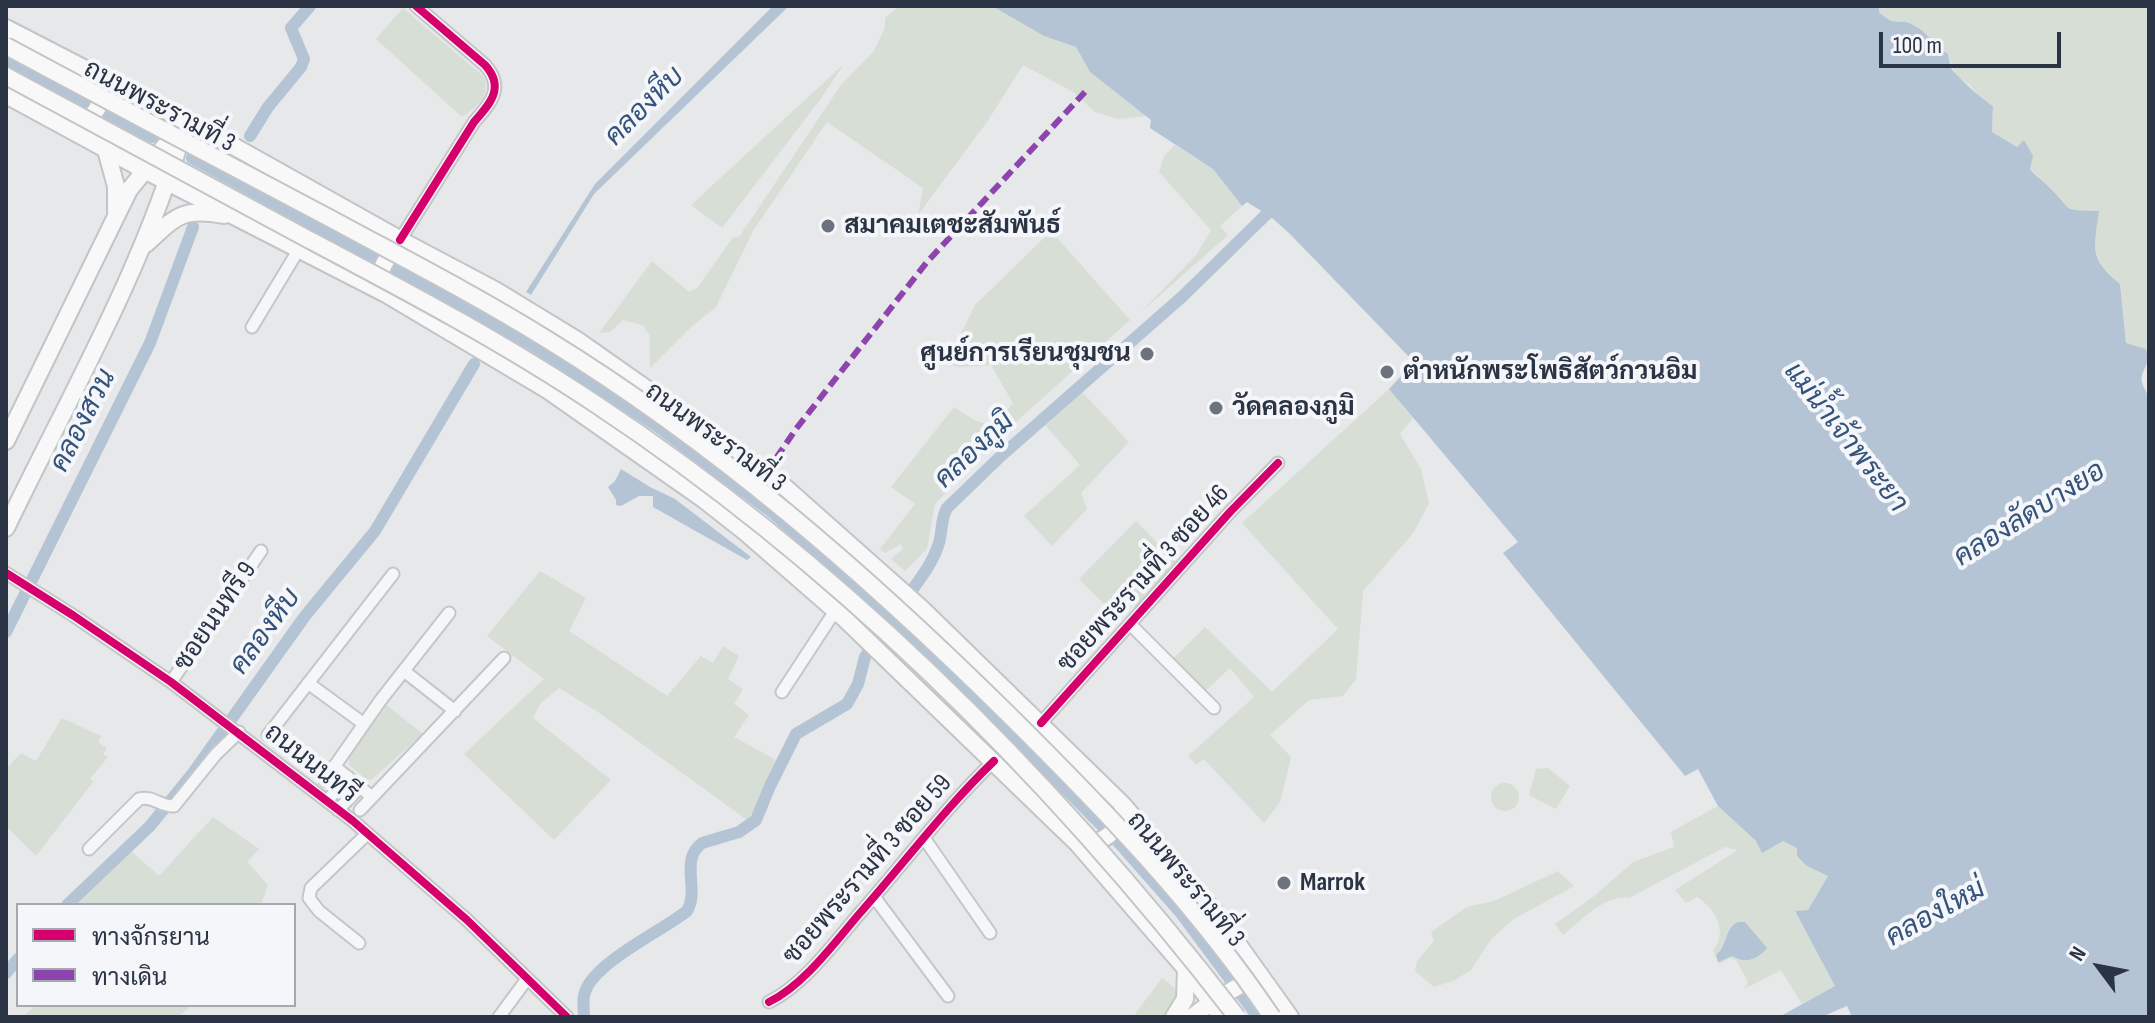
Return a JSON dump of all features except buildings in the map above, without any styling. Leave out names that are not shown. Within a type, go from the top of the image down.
[{"type":"main road","name":"ถนนพระรามที่ 3","points":[[6,28],[186,120],[495,290],[598,354],[779,482],[921,608],[1123,805],[1211,908],[1251,981],[1290,1017]]},
{"type":"main road","name":"ถนนพระรามที่ 3","points":[[6,46],[501,311],[613,382],[726,463],[797,518],[916,623],[1061,766],[1194,912],[1272,1017]]},
{"type":"main road","points":[[71,129],[92,117],[102,99],[98,75]]},
{"type":"main road","name":"ถนนพระรามที่ 3","points":[[6,76],[473,328],[598,405],[707,483],[821,575],[973,717],[1103,853],[1157,915],[1224,1009]]},
{"type":"main road","points":[[6,95],[144,170],[386,294],[535,383],[631,448],[745,532],[884,655],[1077,843],[1224,1009]]},
{"type":"main road","points":[[6,441],[129,190],[186,120]]},
{"type":"main road","points":[[6,528],[142,247],[168,182],[186,120]]},
{"type":"main road","points":[[106,150],[116,186],[116,217]]},
{"type":"main road","points":[[142,247],[177,217],[192,211],[241,218]]},
{"type":"main road","points":[[386,294],[380,272],[390,255],[404,242]]},
{"type":"main road","points":[[1077,843],[1094,844],[1111,834],[1123,805]]},
{"type":"main road","points":[[1174,1017],[1185,999],[1186,969]]},
{"type":"main road","points":[[1192,1017],[1224,1009],[1251,981]]},
{"type":"street","points":[[404,242],[474,122],[488,107],[496,87],[495,76],[485,65],[416,6]]},
{"type":"street","points":[[252,327],[299,249]]},
{"type":"street","name":"ซอยพระรามที่ 3 ซอย 46","points":[[1041,723],[1230,512],[1278,463]]},
{"type":"street","name":"ซอยนนทรี 9","points":[[171,682],[261,551]]},
{"type":"street","name":"ถนนนนทรี","points":[[6,573],[171,682],[327,801],[467,920],[567,1017]]},
{"type":"street","points":[[268,735],[393,574]]},
{"type":"street","points":[[782,692],[835,611]]},
{"type":"street","points":[[325,780],[449,613]]},
{"type":"street","points":[[1131,625],[1214,708]]},
{"type":"street","points":[[360,810],[504,658]]},
{"type":"street","points":[[404,671],[455,711]]},
{"type":"street","points":[[308,683],[364,724]]},
{"type":"street","points":[[89,849],[139,799],[145,797],[165,805],[181,800],[232,727]]},
{"type":"street","name":"ซอยพระรามที่ 3 ซอย 59","points":[[769,1002],[782,995],[815,963],[875,898],[957,796],[994,761]]},
{"type":"street","points":[[334,766],[372,797]]},
{"type":"street","points":[[327,801],[348,777]]},
{"type":"street","points":[[338,810],[360,787]]},
{"type":"street","points":[[359,943],[319,911],[309,898],[311,888],[367,834]]},
{"type":"street","points":[[924,838],[990,933]]},
{"type":"street","points":[[875,898],[948,996]]},
{"type":"street","points":[[499,1017],[527,979]]},
{"type":"shaded area","points":[[899,6],[992,6],[1044,36],[1076,47],[1090,72],[1146,116],[1118,119],[1095,112],[1073,92],[1023,65],[989,119],[918,215],[923,188],[827,122],[753,231],[716,307],[650,368],[650,336],[643,325],[623,320],[610,332],[599,333],[652,261],[689,292],[697,288],[733,237],[739,237],[841,85],[874,51],[885,28],[885,18]]},
{"type":"shaded area","points":[[1879,6],[2149,6],[2149,357],[2146,349],[2126,343],[2120,284],[2103,268],[2096,252],[2094,210],[2082,213],[2066,208],[2051,188],[2030,169],[2024,141],[2017,147],[1992,132],[1993,106],[1956,76],[1948,54],[1935,47],[1925,33],[1888,21],[1879,12]]},
{"type":"shaded area","points":[[403,8],[483,76],[484,94],[478,104],[462,117],[376,39]]},
{"type":"shaded area","points":[[844,64],[722,228],[691,205]]},
{"type":"shaded area","points":[[1175,145],[1213,169],[1242,206],[1220,226],[1228,235],[1141,312],[1197,254],[1211,230],[1159,172],[1164,156]]},
{"type":"shaded area","points":[[1045,237],[1057,238],[1130,320],[1000,436],[935,504],[927,549],[905,571],[891,559],[903,549],[901,544],[885,553],[880,549],[915,504],[891,487],[954,407],[974,420],[993,427],[1013,403],[991,365],[957,367],[947,362],[975,305]]},
{"type":"shaded area","points":[[1389,389],[1413,418],[1400,434],[1421,469],[1429,503],[1414,532],[1363,591],[1356,679],[1343,696],[1309,700],[1270,735],[1291,757],[1280,802],[1264,823],[1204,759],[1196,765],[1188,756],[1254,697],[1230,668],[1205,691],[1172,660],[1205,627],[1272,692],[1338,629],[1242,523]]},
{"type":"shaded area","points":[[1082,392],[1129,442],[1081,493],[1087,509],[1052,546],[1024,516],[1080,465],[1045,425]]},
{"type":"shaded area","points":[[1136,521],[1179,565],[1139,609],[1120,591],[1105,605],[1079,579]]},
{"type":"shaded area","points":[[540,571],[586,598],[569,631],[667,696],[701,656],[713,663],[723,646],[739,656],[728,679],[743,689],[734,704],[749,715],[734,737],[776,760],[747,820],[598,712],[559,688],[540,704],[533,718],[611,780],[554,840],[464,754],[544,679],[487,636]]},
{"type":"shaded area","points":[[385,704],[423,734],[371,780],[366,779],[349,765],[349,758]]},
{"type":"shaded area","points":[[62,718],[101,736],[98,742],[107,748],[103,754],[108,757],[90,779],[93,782],[36,856],[6,826],[6,769],[21,753],[36,761]]},
{"type":"shaded area","points":[[1548,768],[1570,786],[1556,809],[1529,795],[1536,769]]},
{"type":"shaded area","points":[[1505,783],[1515,787],[1519,797],[1515,807],[1505,811],[1495,807],[1491,797],[1495,787]]},
{"type":"shaded area","points":[[1718,806],[1756,841],[1762,852],[1783,841],[1797,848],[1807,866],[1829,876],[1808,910],[1795,912],[1836,986],[1802,1004],[1781,970],[1744,989],[1748,982],[1736,960],[1730,958],[1719,964],[1713,950],[1718,943],[1720,928],[1714,914],[1697,897],[1686,903],[1675,890],[1738,850],[1725,847],[1629,898],[1602,904],[1563,935],[1555,924],[1593,897],[1633,862],[1674,847],[1671,832]]},
{"type":"shaded area","points":[[213,817],[259,849],[247,862],[268,885],[262,903],[74,903],[130,850],[159,876]]},
{"type":"shaded area","points":[[1558,871],[1574,886],[1514,919],[1491,939],[1471,970],[1453,981],[1434,987],[1415,971],[1417,961],[1434,941],[1431,932],[1467,907],[1494,901]]},
{"type":"shaded area","points":[[1162,978],[1178,991],[1176,1006],[1166,1017],[1133,1017]]},
{"type":"shaded area","points":[[34,1007],[190,1007],[178,1017],[29,1017],[26,1014]]},
{"type":"water","points":[[773,6],[789,6],[594,194],[531,295],[526,292],[595,184]]},
{"type":"water","points":[[992,6],[1879,6],[1879,12],[1890,20],[1908,23],[1923,31],[1948,54],[1951,68],[1958,76],[1993,106],[1992,132],[2017,147],[2024,140],[2033,156],[2030,169],[2069,208],[2099,211],[2096,252],[2103,267],[2120,284],[2126,343],[2146,349],[2149,357],[2142,380],[2149,397],[2149,1017],[1852,1017],[1847,1006],[1821,1017],[1779,1017],[1835,986],[1795,911],[1808,910],[1828,876],[1807,866],[1797,856],[1797,848],[1783,841],[1762,853],[1756,841],[1718,806],[1698,769],[1685,776],[1503,553],[1518,542],[1389,389],[1414,362],[1289,233],[1247,202],[1242,206],[1213,169],[1150,128],[1151,120],[1090,72],[1076,47],[1044,36]]},
{"type":"water","points":[[621,469],[675,499],[751,557],[747,560],[653,507],[653,496],[639,496],[621,506],[616,505],[608,487]]},
{"type":"water","points":[[1738,922],[1745,922],[1767,948],[1751,960],[1732,956],[1718,962],[1716,955],[1723,947],[1730,928]]},
{"type":"waterway","name":"คลองสวน","points":[[250,136],[268,107],[301,67],[304,59],[291,28],[310,6]]},
{"type":"waterway","points":[[6,60],[152,137]]},
{"type":"waterway","points":[[192,158],[531,344],[657,426],[773,513],[892,618],[1121,845],[1180,912],[1258,1017]]},
{"type":"waterway","name":"คลองภูมิ","points":[[903,603],[935,554],[947,508],[1002,455],[1183,296],[1278,203]]},
{"type":"waterway","name":"คลองสวน","points":[[6,632],[150,343],[193,227]]},
{"type":"waterway","name":"คลองหีบ","points":[[69,903],[150,826],[193,773],[305,616],[375,531],[474,364]]},
{"type":"waterway","name":"คลองภูมิ","points":[[584,1017],[583,1001],[591,981],[615,958],[687,911],[692,894],[691,866],[695,850],[702,843],[739,832],[756,820],[796,734],[847,704],[858,684],[865,657],[887,625]]},
{"type":"waterway","name":"คลองหีบ","points":[[6,973],[16,961]]},
{"type":"marked path","points":[[766,473],[796,429],[927,262],[1085,92]]},
{"type":"cycle path","points":[[400,240],[474,122],[486,108],[495,88],[485,65],[416,6]]},
{"type":"cycle path","points":[[1041,723],[1230,512],[1278,463]]},
{"type":"cycle path","points":[[6,573],[171,682],[353,821],[467,920],[567,1017]]},
{"type":"cycle path","points":[[769,1002],[794,985],[818,962],[942,816],[994,761]]},
{"type":"place","name":"สมาคมเตชะสัมพันธ์","points":[[828,226]]},
{"type":"place","name":"ศูนย์การเรียนชุมชน","points":[[1147,354]]},
{"type":"place","name":"ตำหนักพระโพธิสัตว์กวนอิม","points":[[1387,372]]},
{"type":"place","name":"วัดคลองภูมิ","points":[[1216,408]]},
{"type":"place","name":"Marrok","points":[[1284,883]]},
{"type":"water label","name":"แม่น้ำเจ้าพระยา","points":[[1845,438]]},
{"type":"water label","name":"คลองลัดบางยอ","points":[[2030,515]]},
{"type":"water label","name":"คลองใหม่","points":[[1936,914]]}]
